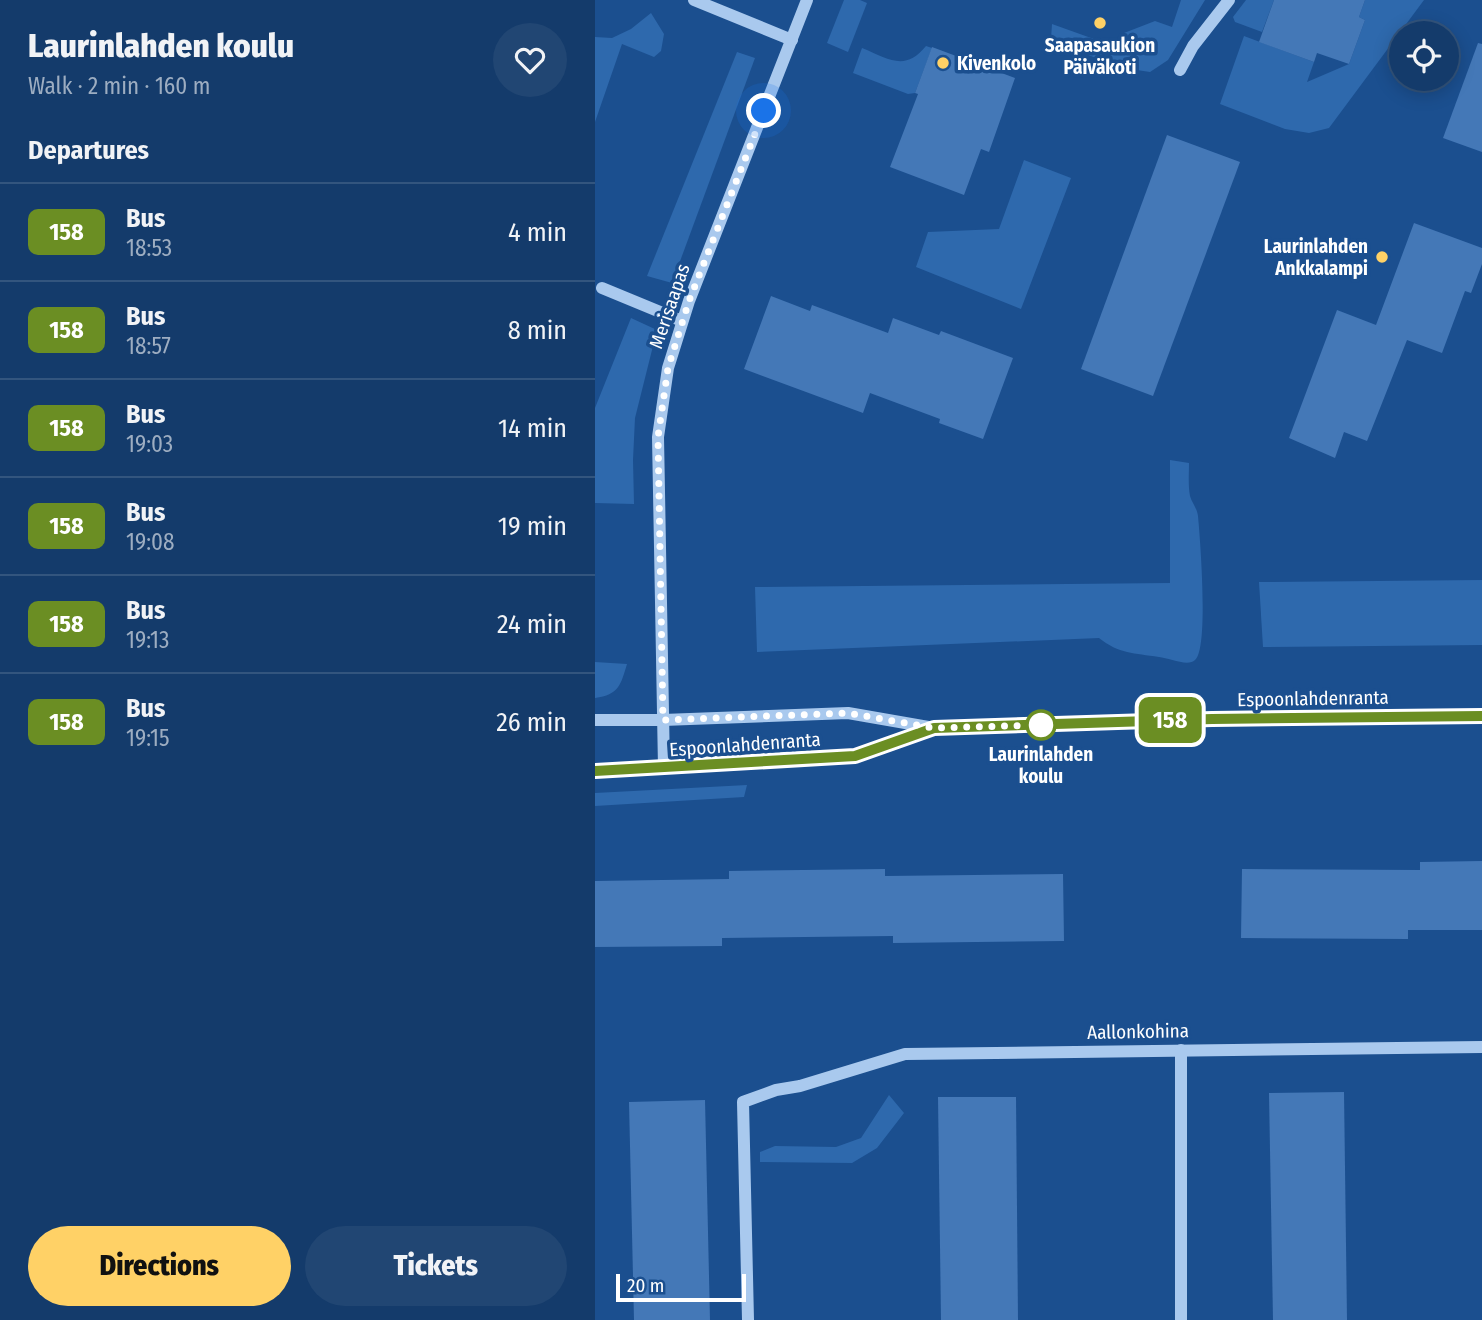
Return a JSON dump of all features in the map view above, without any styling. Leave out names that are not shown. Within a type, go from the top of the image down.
[{"type":"street","points":[[694,0],[792,40]]},
{"type":"street","name":"Merisaapas","points":[[664,768],[658,437],[668,368],[682,321],[807,0]]},
{"type":"street","points":[[1180,70],[1193,46],[1229,0]]},
{"type":"street","points":[[602,288],[682,321]]},
{"type":"street","name":"Espoonlahdenranta","points":[[595,720],[848,713],[934,728],[1212,719],[1482,716]]},
{"type":"street","name":"Espoonlahdenranta","points":[[595,771],[855,756],[934,728]]},
{"type":"street","name":"Aallonkohina","points":[[748,1320],[743,1102],[776,1090],[800,1086],[905,1054],[1482,1047]]},
{"type":"street","points":[[1181,1050],[1181,1320]]},
{"type":"shaded area","points":[[844,0],[867,3],[848,52],[827,43]]},
{"type":"shaded area","points":[[1181,0],[1205,0],[1168,60],[1150,72],[1117,67],[1051,39],[1052,24],[1119,48],[1124,33],[1155,21],[1172,27]]},
{"type":"shaded area","points":[[1246,0],[1274,0],[1262,32],[1235,22],[1233,17]]},
{"type":"shaded area","points":[[1365,0],[1424,0],[1408,21],[1389,21],[1389,47],[1329,128],[1309,133],[1285,129],[1220,104],[1244,36],[1314,62],[1307,82],[1349,64],[1365,20],[1359,17]]},
{"type":"shaded area","points":[[651,13],[664,34],[661,51],[654,57],[622,44],[595,122],[595,37],[612,38],[631,29]]},
{"type":"shaded area","points":[[926,46],[932,48],[915,93],[908,94],[853,73],[862,48],[889,59],[904,61],[911,59]]},
{"type":"shaded area","points":[[737,52],[755,58],[672,283],[647,276]]},
{"type":"shaded area","points":[[1024,160],[1071,178],[1021,309],[916,267],[928,232],[999,229]]},
{"type":"shaded area","points":[[631,318],[657,330],[635,418],[634,504],[595,503],[595,408]]},
{"type":"shaded area","points":[[1170,460],[1189,463],[1190,496],[1198,516],[1203,615],[1199,652],[1192,662],[1127,652],[1099,638],[757,652],[755,587],[1170,583]]},
{"type":"shaded area","points":[[1482,580],[1482,645],[1263,647],[1259,582]]},
{"type":"shaded area","points":[[595,662],[627,664],[618,687],[609,694],[595,698]]},
{"type":"shaded area","points":[[747,785],[744,797],[595,806],[595,793]]},
{"type":"shaded area","points":[[889,1095],[904,1113],[877,1148],[852,1163],[760,1162],[760,1152],[775,1146],[836,1147],[861,1138]]},
{"type":"building","points":[[1274,0],[1365,0],[1359,17],[1365,20],[1349,64],[1317,53],[1314,62],[1259,42]]},
{"type":"building","points":[[1478,43],[1482,44],[1482,152],[1443,138]]},
{"type":"building","points":[[932,47],[1015,78],[989,152],[981,149],[964,195],[890,167],[918,94],[915,93]]},
{"type":"building","points":[[1167,135],[1240,162],[1153,396],[1081,369]]},
{"type":"building","points":[[1414,223],[1482,248],[1482,264],[1471,293],[1465,291],[1442,353],[1407,340],[1367,441],[1344,432],[1335,458],[1289,438],[1337,310],[1376,325]]},
{"type":"building","points":[[771,296],[810,311],[812,305],[888,333],[893,318],[939,335],[941,331],[1013,358],[983,439],[939,423],[940,419],[870,393],[863,413],[744,369]]},
{"type":"building","points":[[1482,861],[1482,930],[1408,930],[1408,939],[1241,938],[1242,869],[1420,870],[1420,862]]},
{"type":"building","points":[[885,869],[885,876],[1063,874],[1064,941],[893,943],[893,936],[722,938],[722,946],[595,947],[595,881],[729,879],[729,871]]},
{"type":"building","points":[[1344,1092],[1347,1320],[1273,1320],[1269,1093]]},
{"type":"building","points":[[938,1097],[1016,1097],[1018,1320],[941,1320]]},
{"type":"building","points":[[705,1100],[710,1320],[634,1320],[629,1102]]},
{"type":"bus line","name":"158","points":[[595,771],[855,756],[934,728],[1212,719],[1482,716]]},
{"type":"place","name":"Saapasaukion Päiväkoti","points":[[1100,23]]},
{"type":"place","name":"Kivenkolo","points":[[943,63]]},
{"type":"place","name":"Laurinlahden Ankkalampi","points":[[1382,257]]},
{"type":"place","name":"Laurinlahden koulu","points":[[1041,725]]},
{"type":"route","points":[[764,111],[689,301],[668,368],[658,437],[663,720],[848,713],[934,728],[1041,725]]}]
